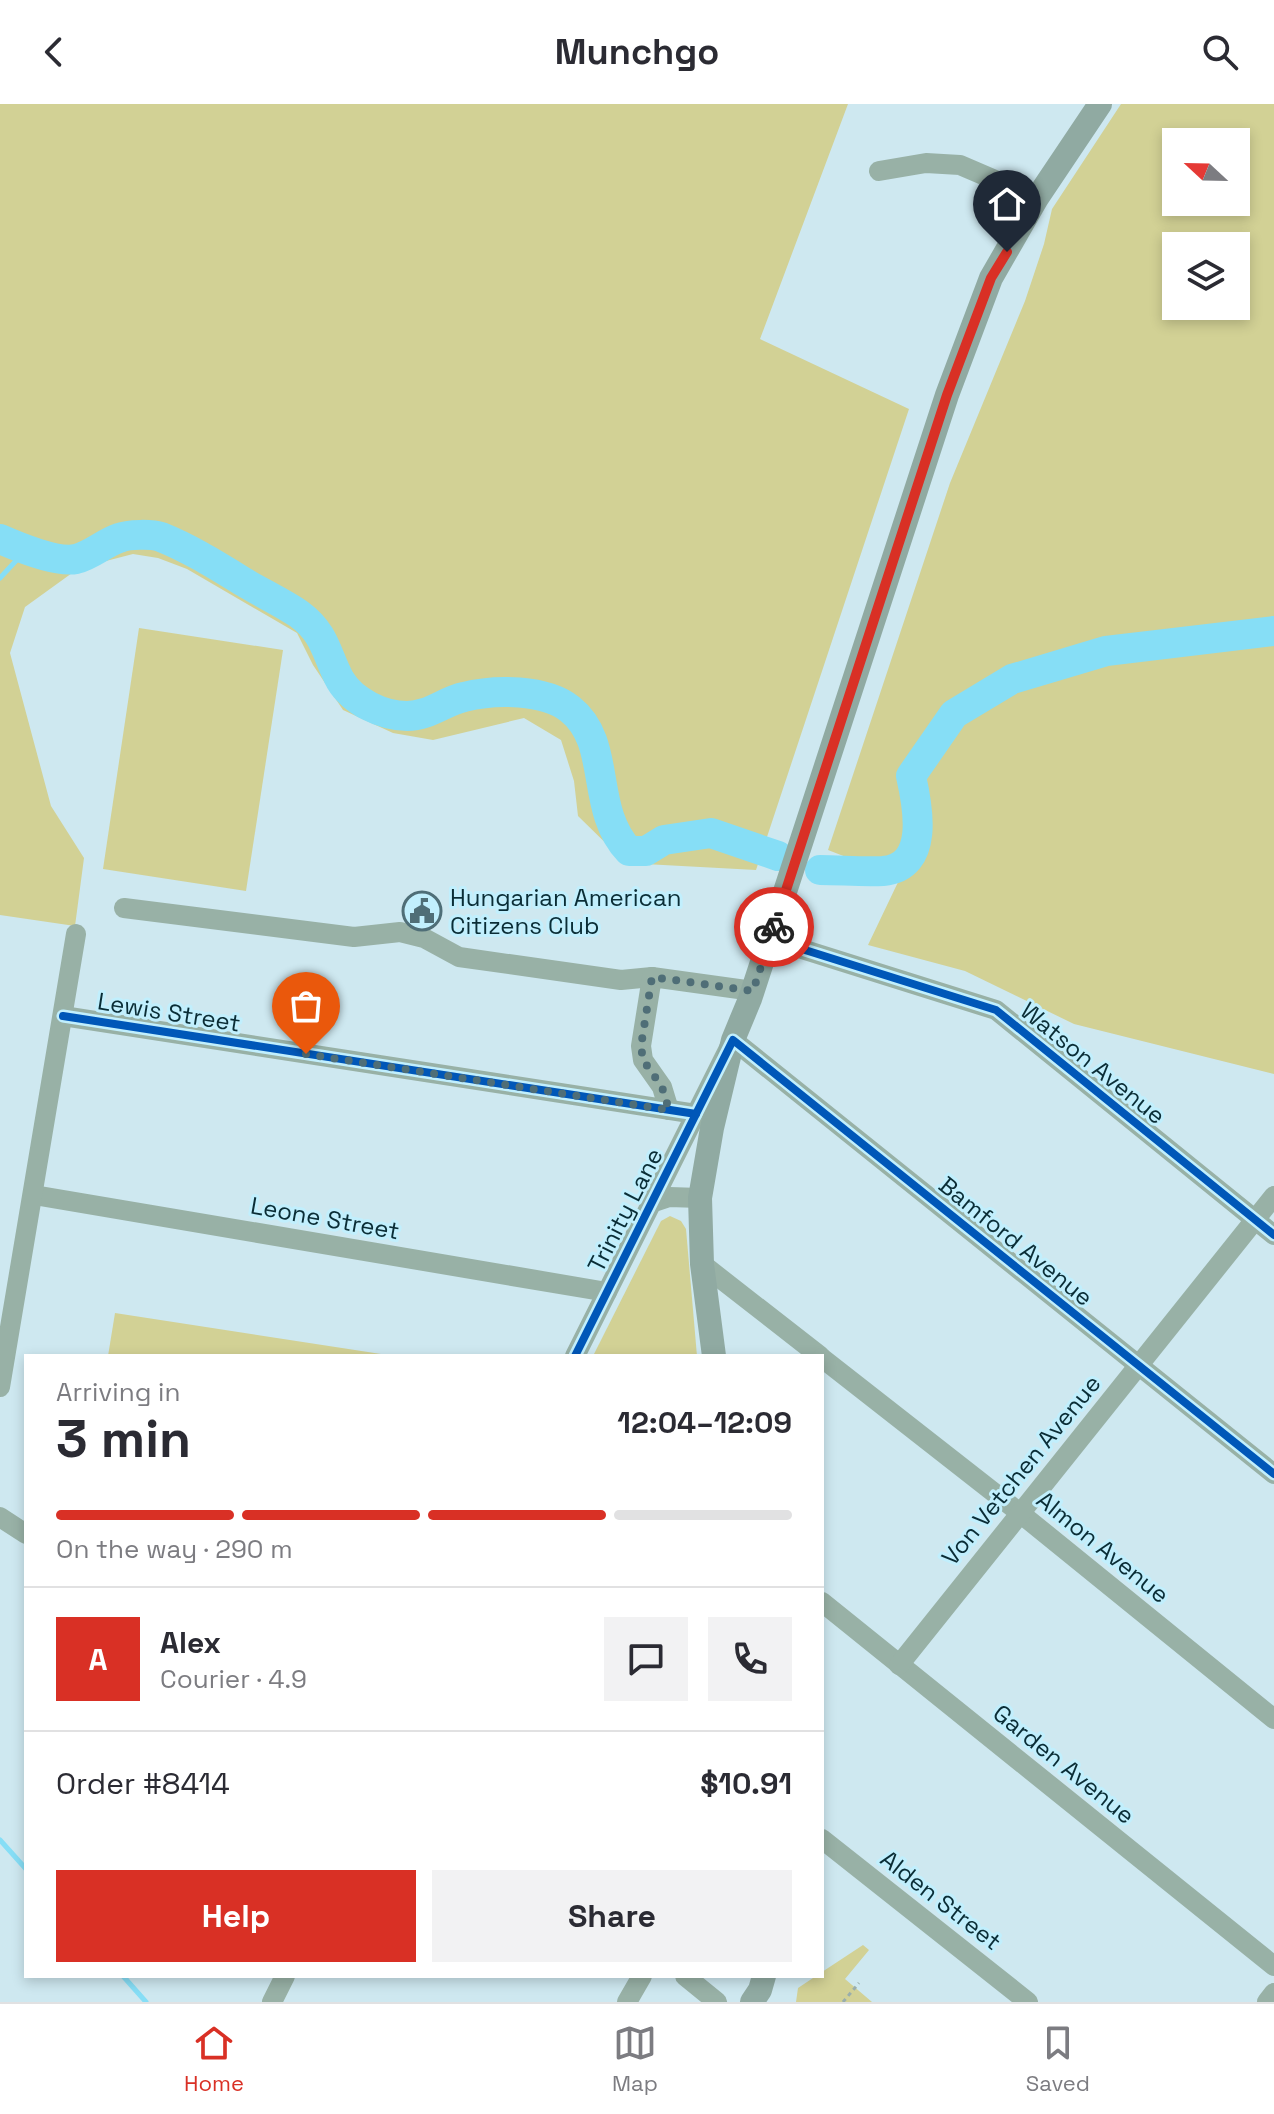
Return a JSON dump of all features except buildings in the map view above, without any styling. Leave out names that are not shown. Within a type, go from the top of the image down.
[{"type":"main road","points":[[714,1354],[702,1264],[700,1198],[712,1128],[733,1040],[753,991],[947,395],[991,278],[1037,198],[1100,104]]},
{"type":"main road","points":[[752,2002],[763,1978]]},
{"type":"street","points":[[879,171],[926,163],[960,165],[1037,198]]},
{"type":"street","points":[[124,908],[354,937],[400,932],[424,938],[459,957],[621,980],[652,977],[753,991]]},
{"type":"street","points":[[0,1387],[76,934]]},
{"type":"street","name":"Watson Avenue","points":[[770,939],[996,1010],[1274,1235]]},
{"type":"street","points":[[652,977],[641,1046],[643,1060],[662,1087],[669,1110]]},
{"type":"street","name":"Lewis Street","points":[[63,1016],[696,1114]]},
{"type":"street","name":"Trinity Lane","points":[[576,1354],[733,1040]]},
{"type":"street","name":"Bamford Avenue","points":[[733,1040],[1274,1474]]},
{"type":"street","name":"Leone Street","points":[[34,1195],[607,1292]]},
{"type":"street","name":"Von Vetchen Avenue","points":[[899,1665],[1274,1196]]},
{"type":"street","name":"Trinity Lane","points":[[651,1203],[669,1197],[700,1198]]},
{"type":"street","name":"Almon Avenue","points":[[702,1264],[817,1354]]},
{"type":"street","name":"Almon Avenue","points":[[824,1359],[1274,1719]]},
{"type":"street","points":[[0,1517],[24,1533]]},
{"type":"street","name":"Garden Avenue","points":[[824,1604],[1274,1966]]},
{"type":"street","name":"Alden Street","points":[[824,1841],[1028,2002]]},
{"type":"street","points":[[272,2002],[284,1978]]},
{"type":"street","points":[[627,2002],[641,1978]]},
{"type":"street","points":[[687,1978],[717,2002]]},
{"type":"street","points":[[1267,2002],[1274,1993]]},
{"type":"path","points":[[843,2002],[859,1983]]},
{"type":"shaded area","points":[[0,104],[848,104],[760,339],[909,409],[756,870],[626,863],[578,816],[574,781],[561,740],[524,718],[433,740],[393,733],[343,710],[313,665],[297,633],[187,569],[158,558],[133,554],[79,568],[25,607],[10,653],[51,806],[84,858],[75,926],[0,915]]},
{"type":"shaded area","points":[[1121,104],[1274,104],[1274,1074],[1074,1024],[965,971],[868,945],[900,878],[828,850],[950,483],[1025,301],[1052,209]]},
{"type":"shaded area","points":[[139,628],[283,650],[246,891],[103,869]]},
{"type":"shaded area","points":[[670,1216],[681,1221],[686,1229],[697,1354],[594,1354],[661,1221]]},
{"type":"shaded area","points":[[115,1313],[381,1354],[108,1354]]},
{"type":"shaded area","points":[[863,1945],[869,1950],[845,1979],[872,2002],[796,2002],[798,1988],[813,1978],[824,1978],[824,1971]]},
{"type":"waterway","points":[[0,539],[38,554],[68,560],[82,557],[123,537],[161,537],[299,614],[315,629],[346,688],[361,701],[379,710],[415,715],[464,697],[505,692],[534,694],[560,702],[583,723],[592,740],[609,816],[629,851],[646,851],[664,840],[711,833],[778,856]]},
{"type":"waterway","points":[[0,578],[26,550]]},
{"type":"waterway","points":[[820,870],[883,871],[898,867],[908,859],[914,847],[918,819],[911,776],[954,714],[1012,679],[1106,651],[1274,631]]},
{"type":"waterway","points":[[0,1840],[24,1867]]},
{"type":"waterway","points":[[125,1978],[146,2002]]},
{"type":"cycle path","points":[[770,939],[996,1010],[1274,1235]]},
{"type":"cycle path","points":[[63,1016],[696,1114]]},
{"type":"cycle path","points":[[576,1354],[733,1040],[1274,1474]]},
{"type":"way so far","points":[[306,1054],[669,1110],[662,1087],[643,1060],[641,1046],[652,977],[753,991],[774,927]]},
{"type":"place","name":"Hungarian American Citizens Club","points":[[422,911]]},
{"type":"route","points":[[774,927],[947,395],[991,278],[1007,252]]}]
